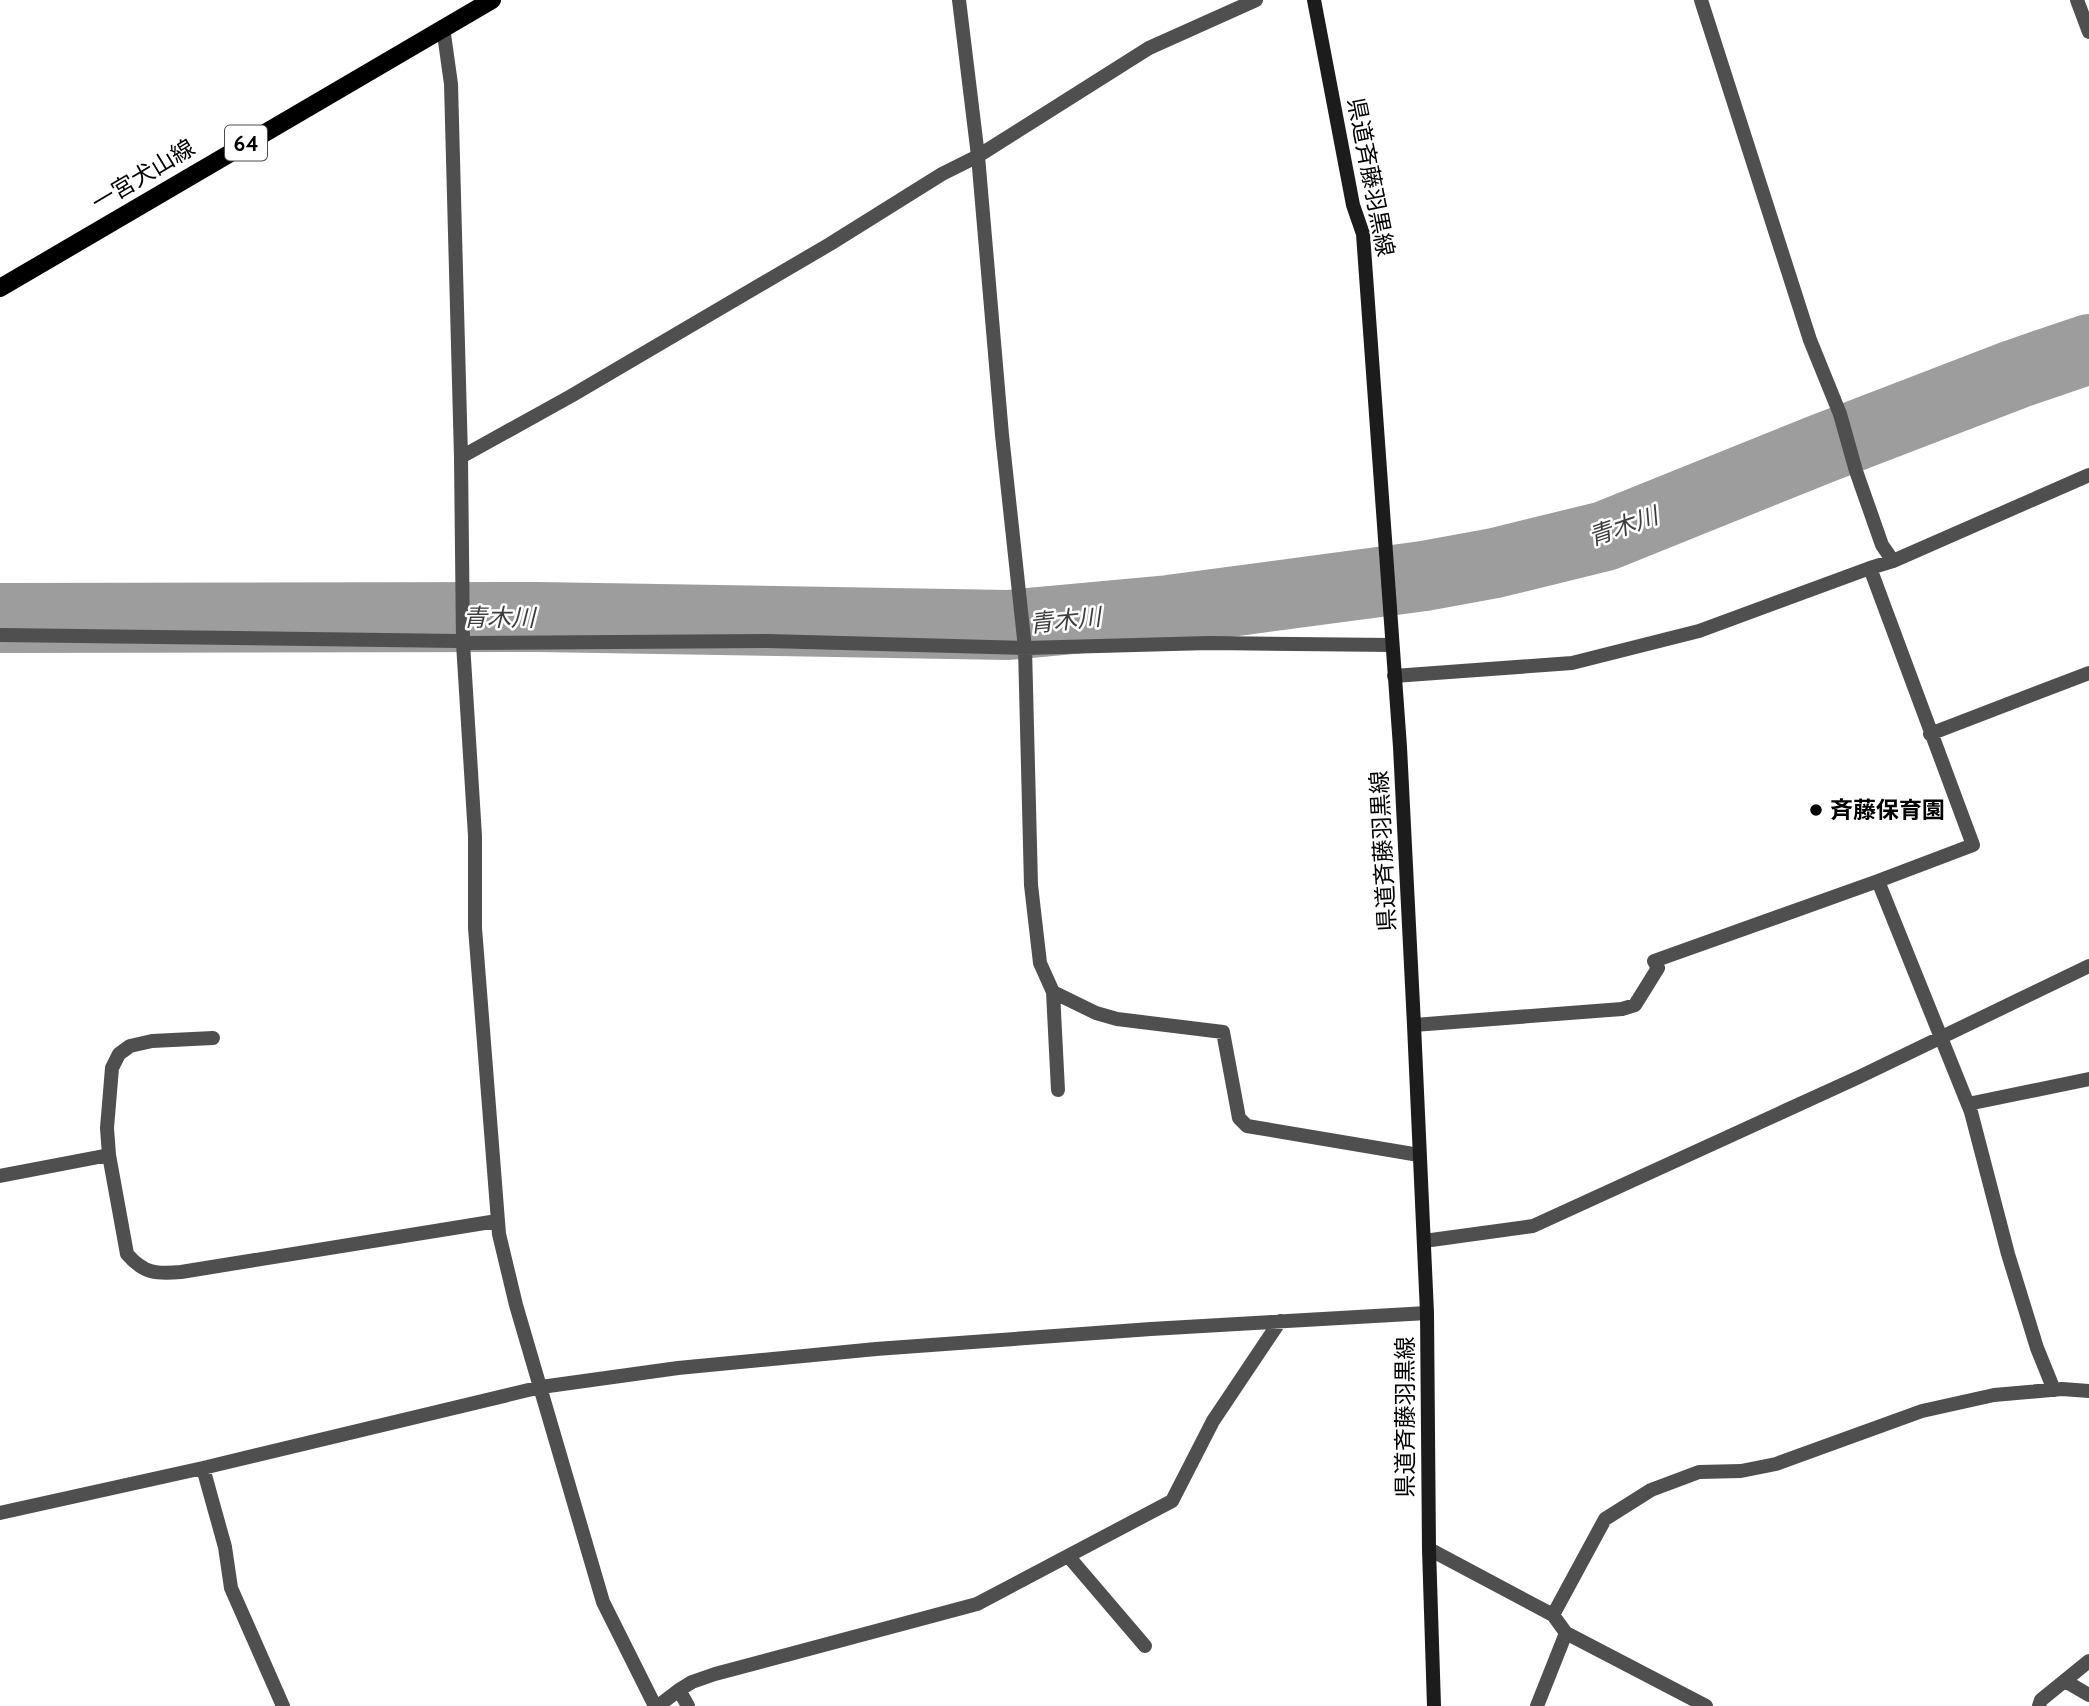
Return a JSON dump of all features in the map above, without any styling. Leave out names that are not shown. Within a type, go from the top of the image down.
[{"type":"main road","name":"一宮犬山線","points":[[0,288],[492,0]]},
{"type":"main road","name":"県道斉藤羽黒線","points":[[1314,0],[1353,205],[1363,234],[1400,747],[1427,1313],[1429,1549],[1434,1706]]},
{"type":"street","points":[[959,0],[978,156],[1002,435],[1025,648],[1031,885],[1040,962],[1054,992],[1058,1090]]},
{"type":"street","points":[[461,457],[571,396],[830,244],[942,174],[978,156],[1149,48],[1256,0]]},
{"type":"street","points":[[1701,0],[1810,340],[1840,414],[1856,471],[1882,545],[1893,561]]},
{"type":"street","points":[[2077,0],[2089,32]]},
{"type":"street","points":[[443,27],[451,84],[463,643],[475,836],[475,928],[497,1221],[516,1305],[603,1602],[657,1706],[692,1682],[715,1674],[977,1604],[1172,1501],[1213,1421],[1280,1321]]},
{"type":"street","points":[[1394,676],[1572,663],[1699,631],[1893,561],[2089,475]]},
{"type":"street","points":[[1414,1025],[1609,1010],[1635,1005],[1658,968],[1654,961],[1973,845],[1870,568]]},
{"type":"street","points":[[0,635],[463,643],[768,641],[1025,648],[1209,643],[1392,645]]},
{"type":"street","points":[[1930,734],[2089,673]]},
{"type":"street","points":[[1878,881],[1968,1104],[2008,1254],[2053,1390]]},
{"type":"street","points":[[1424,1241],[1533,1226],[1859,1077],[2089,966]]},
{"type":"street","points":[[1054,992],[1096,1013],[1117,1019],[1223,1032],[1239,1118],[1247,1126],[1419,1155]]},
{"type":"street","points":[[213,1038],[152,1041],[131,1046],[119,1054],[113,1068],[107,1128],[110,1155],[127,1254],[136,1265],[156,1274],[181,1272],[497,1221]]},
{"type":"street","points":[[1968,1104],[2089,1079]]},
{"type":"street","points":[[0,1176],[110,1155]]},
{"type":"street","points":[[0,1513],[203,1468],[541,1387],[678,1368],[876,1349],[1427,1313]]},
{"type":"street","points":[[1552,1615],[1605,1519],[1651,1490],[1699,1472],[1741,1471],[1776,1464],[1922,1411],[1994,1395],[2053,1390],[2089,1391]]},
{"type":"street","points":[[203,1468],[225,1547],[231,1588],[283,1706]]},
{"type":"street","points":[[1429,1549],[1552,1615],[1566,1633],[1706,1706]]},
{"type":"street","points":[[1069,1557],[1146,1646]]},
{"type":"street","points":[[1536,1706],[1566,1633]]},
{"type":"street","points":[[2039,1706],[2041,1700],[2089,1661]]},
{"type":"street","points":[[2064,1681],[2089,1695]]},
{"type":"street","points":[[679,1690],[688,1706]]},
{"type":"waterway","name":"青木川","points":[[0,618],[538,617],[1008,625],[1169,610],[1424,576],[1495,563],[1605,536],[1821,449],[2089,349]]},
{"type":"place","name":"斉藤保育園","points":[[1816,810]]}]
